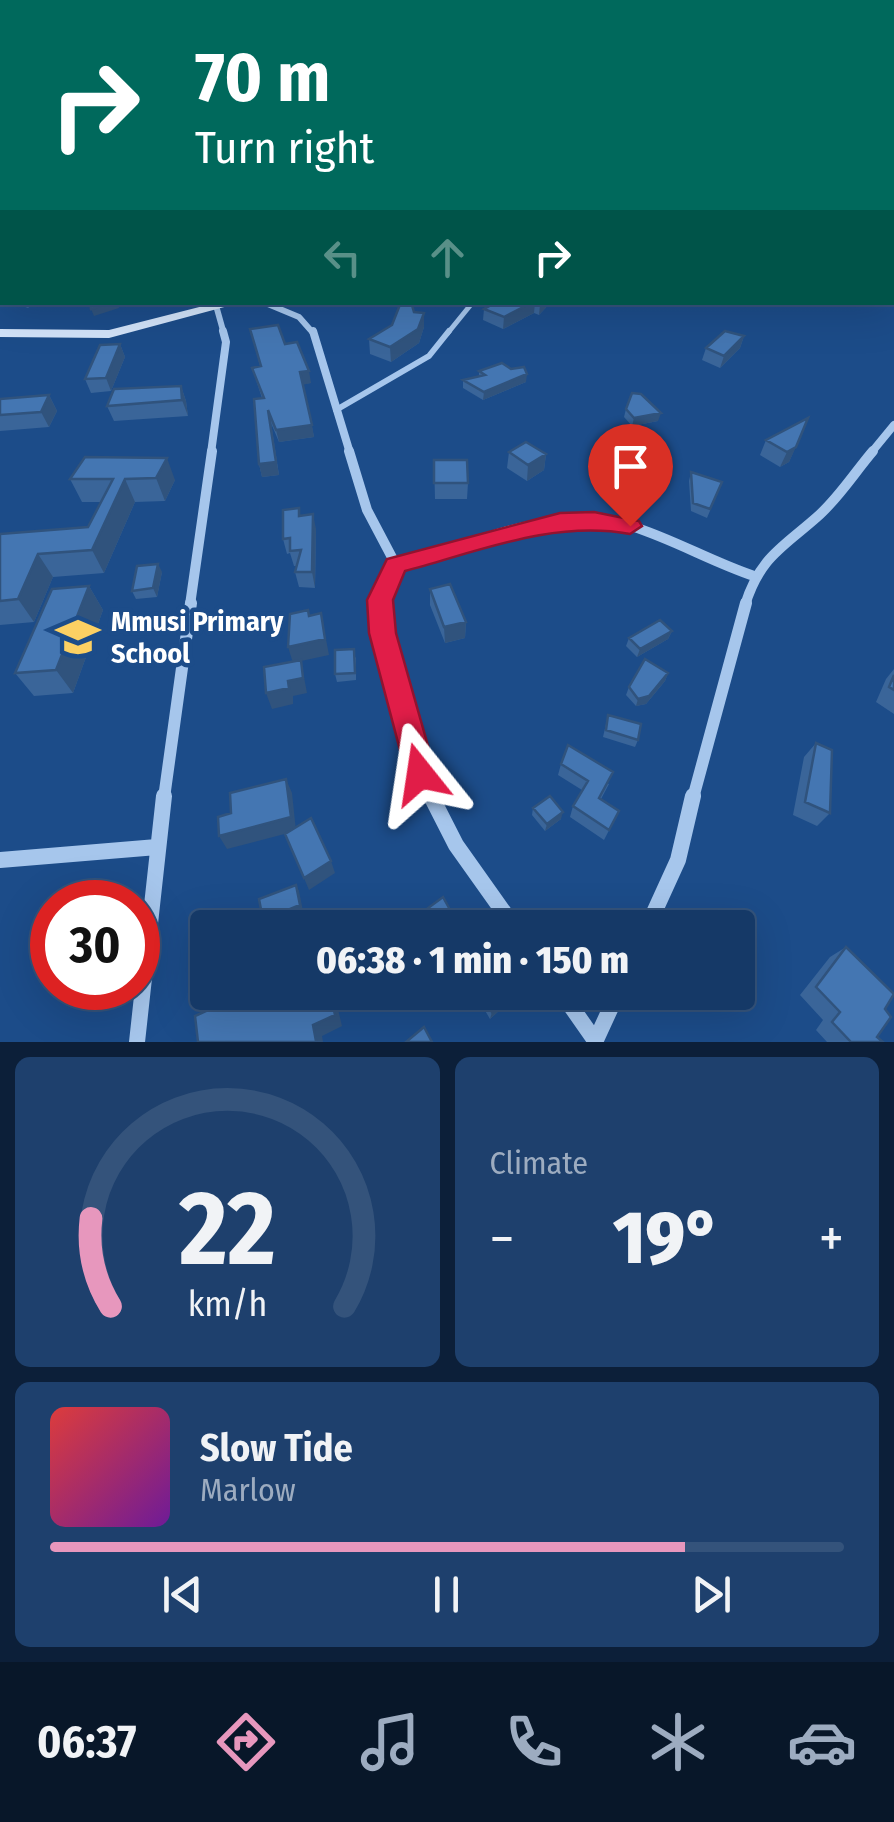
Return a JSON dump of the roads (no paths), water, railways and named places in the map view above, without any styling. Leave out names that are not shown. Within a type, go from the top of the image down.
[{"type":"street","points":[[0,333],[110,334],[228,305]]},
{"type":"street","points":[[270,305],[299,317],[313,332],[367,510],[396,565]]},
{"type":"street","points":[[137,1042],[157,847],[226,342],[217,309]]},
{"type":"street","points":[[655,910],[678,860],[714,707],[754,576],[784,540],[819,516],[894,424]]},
{"type":"street","points":[[396,565],[560,521],[594,520],[630,526],[712,563],[754,576]]},
{"type":"street","points":[[396,565],[380,600],[382,633],[420,774],[456,845],[501,910]]},
{"type":"street","points":[[0,860],[157,847]]},
{"type":"street","points":[[573,1010],[595,1042]]},
{"type":"street","points":[[595,1042],[610,1010]]},
{"type":"lane","points":[[336,410],[429,356],[470,305]]},
{"type":"place","name":"Mmusi Primary School","points":[[78,637]]}]
